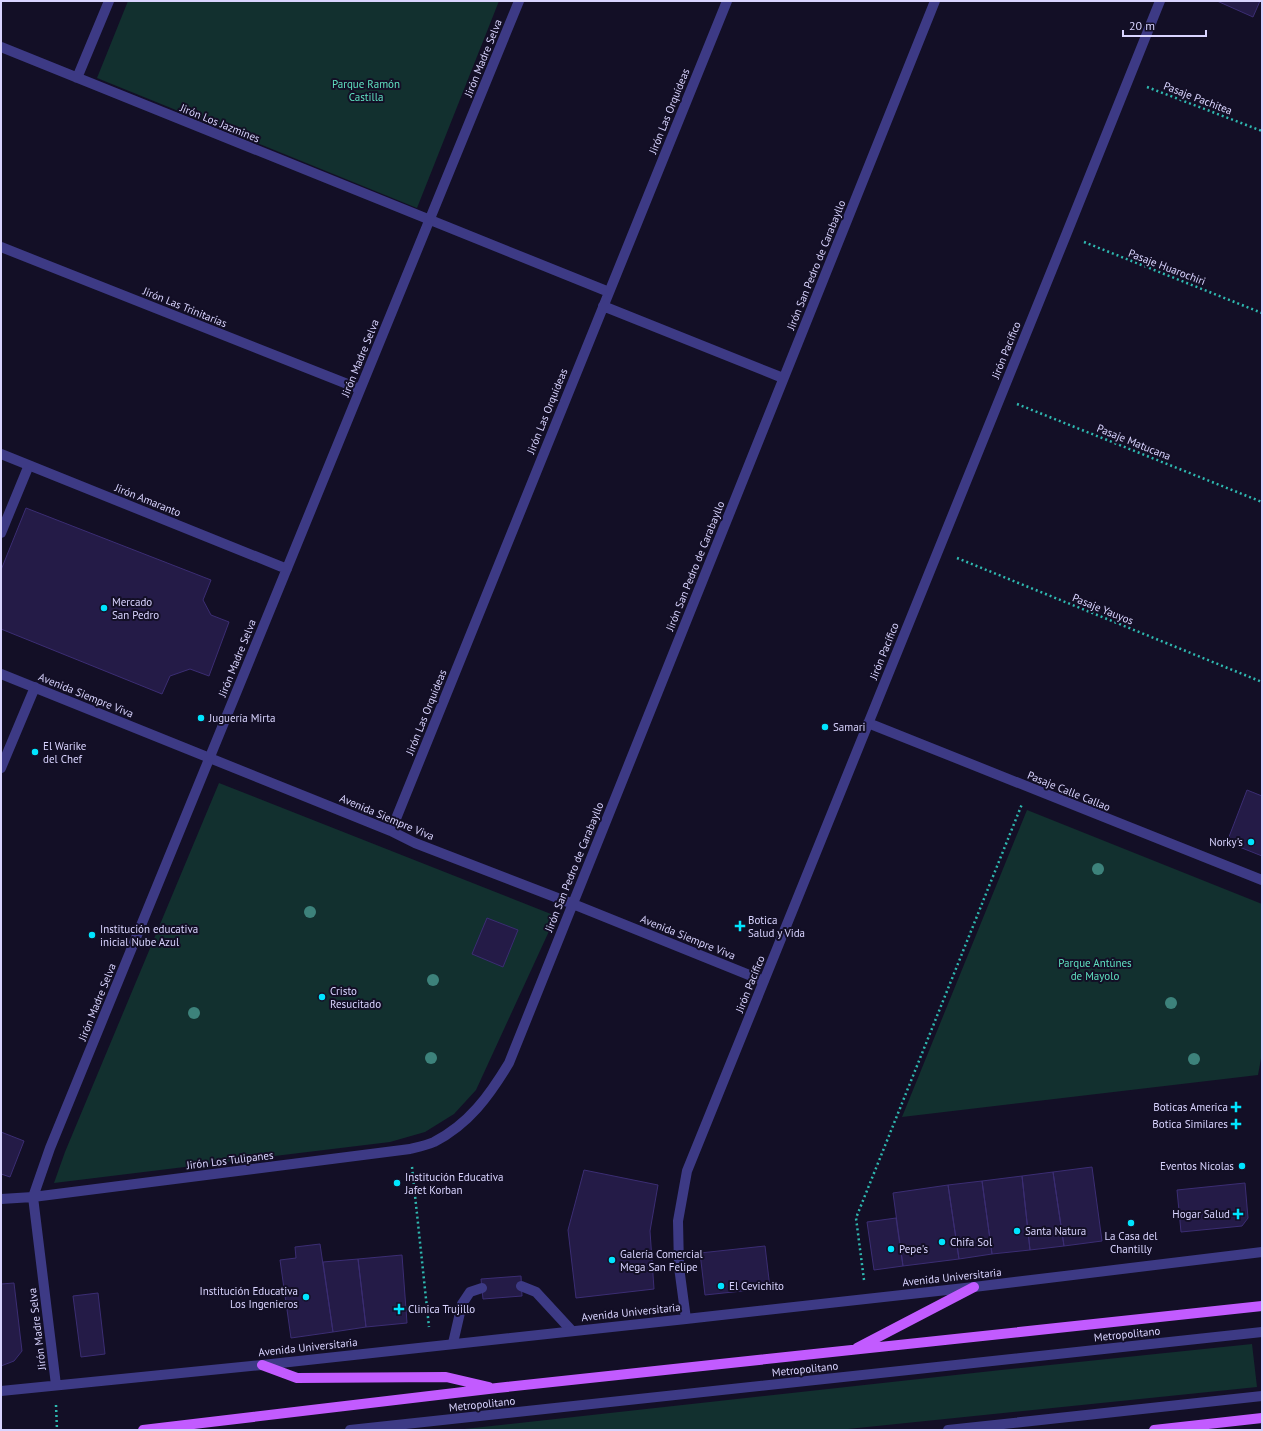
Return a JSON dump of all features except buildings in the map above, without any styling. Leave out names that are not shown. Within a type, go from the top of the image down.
[{"type":"main road","points":[[852,1351],[974,1287]]},
{"type":"main road","points":[[143,1430],[497,1388],[1262,1306]]},
{"type":"main road","points":[[262,1365],[297,1378],[446,1377],[497,1388]]},
{"type":"main road","points":[[1154,1430],[1262,1418]]},
{"type":"street","points":[[78,78],[108,1]]},
{"type":"street","name":"Jirón Madre Selva","points":[[56,1385],[33,1196],[50,1148],[519,1]]},
{"type":"street","name":"Jirón Las Orquídeas","points":[[391,831],[727,1]]},
{"type":"street","name":"Jirón San Pedro de Carabayllo","points":[[457,1128],[477,1110],[494,1089],[509,1063],[935,1]]},
{"type":"street","name":"Jirón Pacífico","points":[[686,1319],[679,1267],[678,1221],[687,1171],[1160,1]]},
{"type":"street","name":"Jirón Los Jazmines","points":[[1,47],[429,221],[609,292]]},
{"type":"street","name":"Jirón Las Trinitarias","points":[[1,247],[360,389]]},
{"type":"street","points":[[603,306],[783,378]]},
{"type":"street","name":"Jirón Amaranto","points":[[1,454],[287,569]]},
{"type":"street","points":[[1,533],[29,465]]},
{"type":"street","name":"Avenida Siempre Viva","points":[[1,674],[391,831],[415,843],[573,904],[764,981]]},
{"type":"street","points":[[1,768],[35,687]]},
{"type":"street","name":"Pasaje Calle Callao","points":[[868,723],[1262,880]]},
{"type":"street","name":"Jirón Los Tulipanes","points":[[1,1200],[410,1149],[433,1143],[457,1128]]},
{"type":"street","name":"Avenida Universitaria","points":[[1,1391],[262,1365],[686,1319],[974,1287],[1262,1252]]},
{"type":"street","points":[[521,1286],[536,1292],[572,1331]]},
{"type":"street","points":[[453,1344],[462,1304],[470,1292],[482,1288]]},
{"type":"street","name":"Metropolitano","points":[[350,1430],[1262,1332]]},
{"type":"street","points":[[948,1430],[1262,1396]]},
{"type":"path","name":"Pasaje Pachitea","points":[[1128,79],[1262,131]]},
{"type":"path","name":"Pasaje Huarochiri","points":[[1066,235],[1262,313]]},
{"type":"path","name":"Pasaje Matucana","points":[[1000,397],[1262,502]]},
{"type":"path","name":"Pasaje Yauyos","points":[[938,550],[1262,682]]},
{"type":"path","points":[[867,1299],[856,1218],[1028,787]]},
{"type":"path","points":[[410,1149],[431,1346]]},
{"type":"path","points":[[56,1385],[57,1430]]},
{"type":"green space","name":"Parque Ramón Castilla","points":[[128,1],[499,1],[417,208],[97,78]]},
{"type":"green space","points":[[219,783],[556,916],[476,1090],[454,1114],[425,1132],[390,1142],[54,1183],[65,1152]]},
{"type":"green space","name":"Parque Antúnes de Mayolo","points":[[1027,810],[1262,904],[1262,1053],[1258,1075],[902,1117]]},
{"type":"green space","points":[[1252,1344],[1257,1387],[838,1430],[455,1430],[1001,1370]]},
{"type":"place","name":"Mercado San Pedro","points":[[104,608]]},
{"type":"place","name":"Juguería Mirta","points":[[201,718]]},
{"type":"place","name":"Samari","points":[[825,727]]},
{"type":"place","name":"El Warike del Chef","points":[[35,752]]},
{"type":"place","name":"Norky's","points":[[1251,842]]},
{"type":"place","name":"Botica Salud y Vida","points":[[740,926]]},
{"type":"place","name":"Institución educativa inicial Nube Azul","points":[[92,935]]},
{"type":"place","name":"Cristo Resucitado","points":[[322,997]]},
{"type":"place","name":"Boticas America","points":[[1236,1107]]},
{"type":"place","name":"Botica Similares","points":[[1236,1124]]},
{"type":"place","name":"Eventos Nicolas","points":[[1242,1166]]},
{"type":"place","name":"Institución Educativa Jafet Korban","points":[[397,1183]]},
{"type":"place","name":"Hogar Salud","points":[[1238,1214]]},
{"type":"place","name":"La Casa del Chantilly","points":[[1131,1223]]},
{"type":"place","name":"Santa Natura","points":[[1017,1231]]},
{"type":"place","name":"Chifa Sol","points":[[942,1242]]},
{"type":"place","name":"Pepe's","points":[[891,1249]]},
{"type":"place","name":"Galería Comercial Mega San Felipe","points":[[612,1260]]},
{"type":"place","name":"El Cevichito","points":[[721,1286]]},
{"type":"place","name":"Institución Educativa Los Ingenieros","points":[[306,1297]]},
{"type":"place","name":"Clinica Trujillo","points":[[399,1309]]}]
